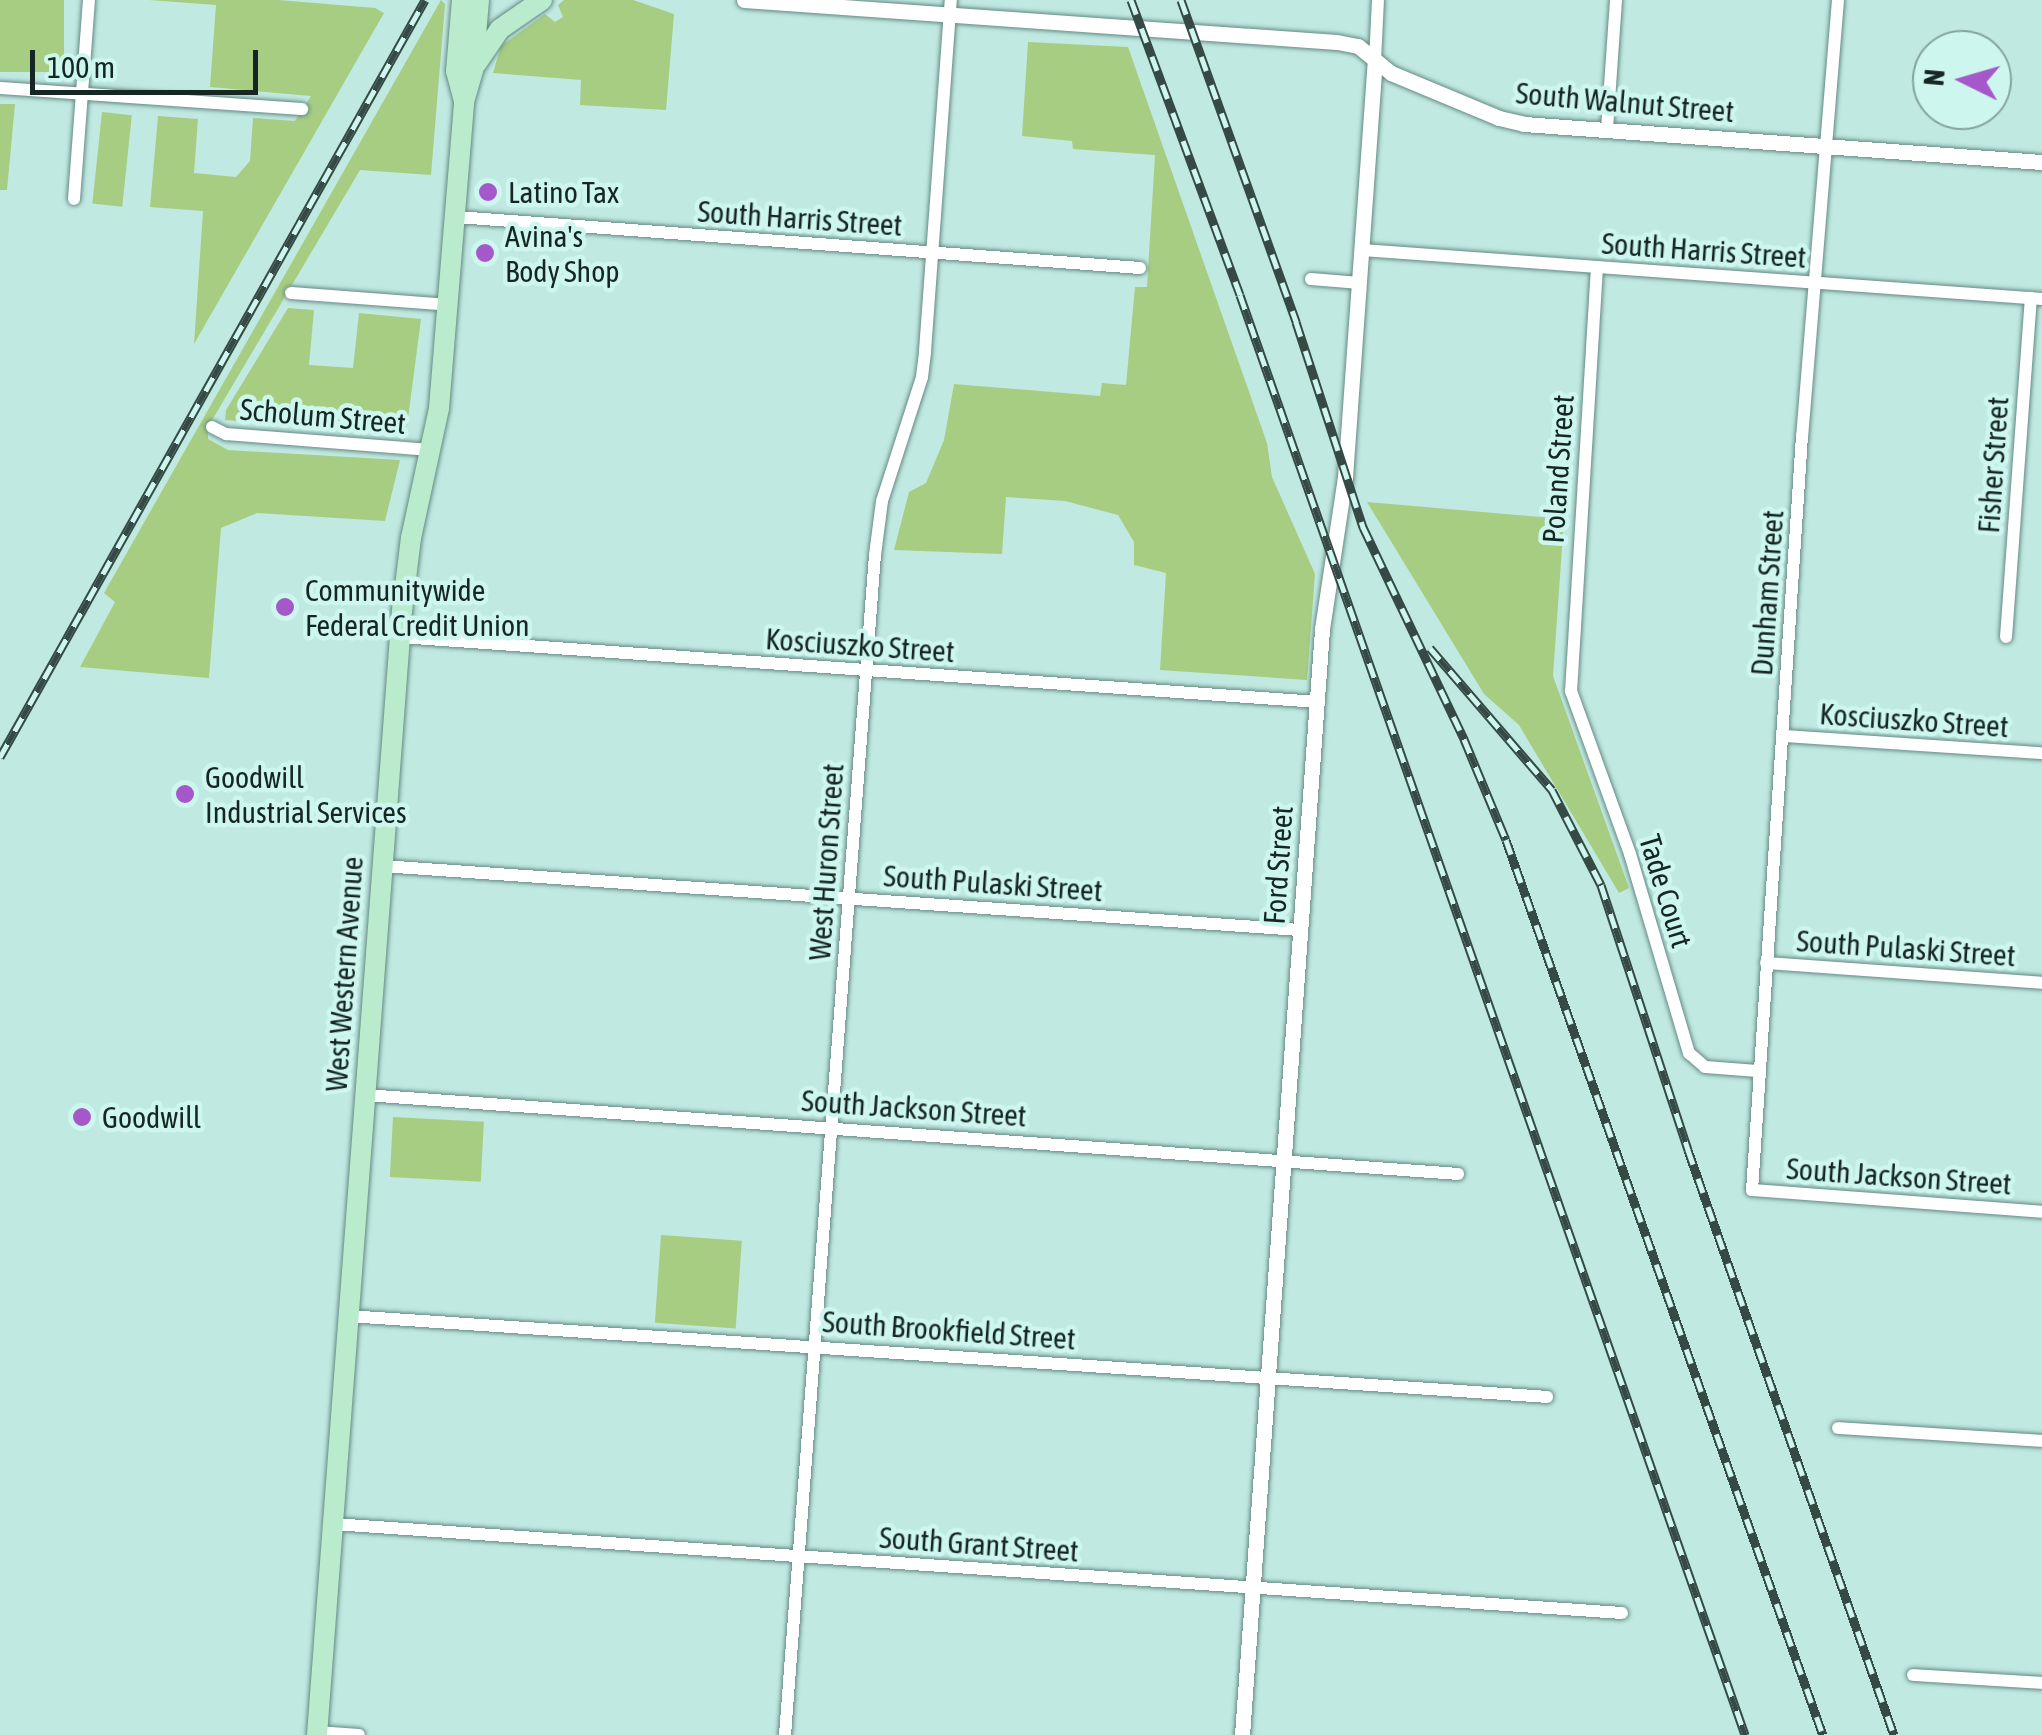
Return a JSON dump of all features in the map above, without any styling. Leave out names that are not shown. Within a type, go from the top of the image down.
[{"type":"main road","name":"West Western Avenue","points":[[462,0],[456,71],[464,102]]},
{"type":"main road","name":"West Western Avenue","points":[[317,1733],[400,637],[411,538],[430,450],[450,305],[464,102],[473,70],[479,0]]},
{"type":"main road","points":[[473,70],[500,29],[542,0]]},
{"type":"street","points":[[74,199],[89,0]]},
{"type":"street","name":"South Walnut Street","points":[[744,0],[950,7],[1337,42],[1358,46],[1391,73],[1500,118],[2042,162]]},
{"type":"street","name":"Ford Street","points":[[1242,1735],[1322,629],[1345,477],[1378,0]]},
{"type":"street","points":[[1607,129],[1616,0]]},
{"type":"street","name":"Dunham Street","points":[[1752,1190],[1838,0]]},
{"type":"street","name":"West Huron Street","points":[[785,1735],[882,501],[922,377],[950,7]]},
{"type":"street","points":[[0,88],[302,109]]},
{"type":"street","name":"South Harris Street","points":[[457,217],[1140,268]]},
{"type":"street","name":"South Harris Street","points":[[1362,250],[2037,298]]},
{"type":"street","name":"Poland Street","points":[[1568,674],[1597,267]]},
{"type":"street","points":[[1311,279],[1360,283]]},
{"type":"street","points":[[291,294],[450,305]]},
{"type":"street","name":"Fisher Street","points":[[2006,637],[2037,298]]},
{"type":"street","name":"Scholum Street","points":[[212,427],[226,434],[430,450]]},
{"type":"street","name":"Kosciuszko Street","points":[[400,637],[1318,702]]},
{"type":"street","name":"Tade Court","points":[[1568,674],[1630,854],[1688,1052],[1705,1067],[1758,1071]]},
{"type":"street","name":"Kosciuszko Street","points":[[1783,736],[2042,753]]},
{"type":"street","name":"South Pulaski Street","points":[[382,866],[1300,930]]},
{"type":"street","name":"South Pulaski Street","points":[[1766,964],[2042,983]]},
{"type":"street","name":"South Jackson Street","points":[[365,1095],[1282,1158],[1458,1174]]},
{"type":"street","name":"South Jackson Street","points":[[1752,1190],[2042,1212]]},
{"type":"street","name":"South Brookfield Street","points":[[348,1316],[1546,1397]]},
{"type":"street","points":[[1838,1428],[2042,1440]]},
{"type":"street","name":"South Grant Street","points":[[332,1524],[1622,1614]]},
{"type":"street","points":[[1913,1675],[2042,1683]]},
{"type":"street","points":[[317,1733],[359,1735]]},
{"type":"green space","points":[[0,0],[64,0],[64,72],[0,72]]},
{"type":"green space","points":[[149,0],[278,0],[375,8],[384,13],[194,344],[203,211],[150,207],[158,116],[198,119],[194,173],[236,177],[250,161],[253,118],[295,121],[311,96],[210,87],[216,5]]},
{"type":"green space","points":[[441,0],[445,4],[431,175],[360,170],[208,427],[208,439],[228,450],[400,460],[385,521],[257,513],[221,528],[209,678],[80,667],[115,602],[104,593]]},
{"type":"green space","points":[[564,0],[633,0],[674,14],[666,110],[580,105],[581,80],[493,73],[501,46],[545,14],[555,22],[563,17],[558,5]]},
{"type":"green space","points":[[1028,42],[1128,47],[1267,443],[1272,477],[1315,574],[1307,680],[1160,670],[1166,573],[1134,565],[1134,542],[1118,515],[1065,501],[1006,497],[1002,554],[894,550],[909,492],[926,483],[944,440],[954,384],[1100,396],[1102,383],[1126,385],[1135,287],[1147,287],[1155,155],[1073,149],[1072,141],[1022,136]]},
{"type":"green space","points":[[0,104],[15,104],[7,190],[0,190]]},
{"type":"green space","points":[[102,112],[132,115],[122,207],[92,203]]},
{"type":"green space","points":[[288,308],[314,310],[309,365],[353,368],[359,313],[421,319],[406,434],[225,420],[226,410]]},
{"type":"green space","points":[[1367,502],[1564,519],[1553,676],[1629,888],[1619,893],[1519,725],[1484,694]]},
{"type":"green space","points":[[393,1117],[484,1122],[481,1182],[390,1177]]},
{"type":"green space","points":[[661,1235],[742,1241],[736,1328],[655,1323]]},
{"type":"railway","points":[[0,757],[425,0]]},
{"type":"railway","points":[[1131,0],[1240,295],[1745,1735]]},
{"type":"railway","points":[[1181,0],[1296,322],[1363,527],[1464,739],[1506,840],[1823,1735]]},
{"type":"railway","points":[[1430,648],[1552,790],[1601,885],[1688,1150],[1894,1735]]},
{"type":"place","name":"Latino Tax","points":[[488,192]]},
{"type":"place","name":"Avina's Body Shop","points":[[485,253]]},
{"type":"place","name":"Communitywide Federal Credit Union","points":[[285,607]]},
{"type":"place","name":"Goodwill Industrial Services","points":[[185,794]]},
{"type":"place","name":"Goodwill","points":[[82,1117]]}]
